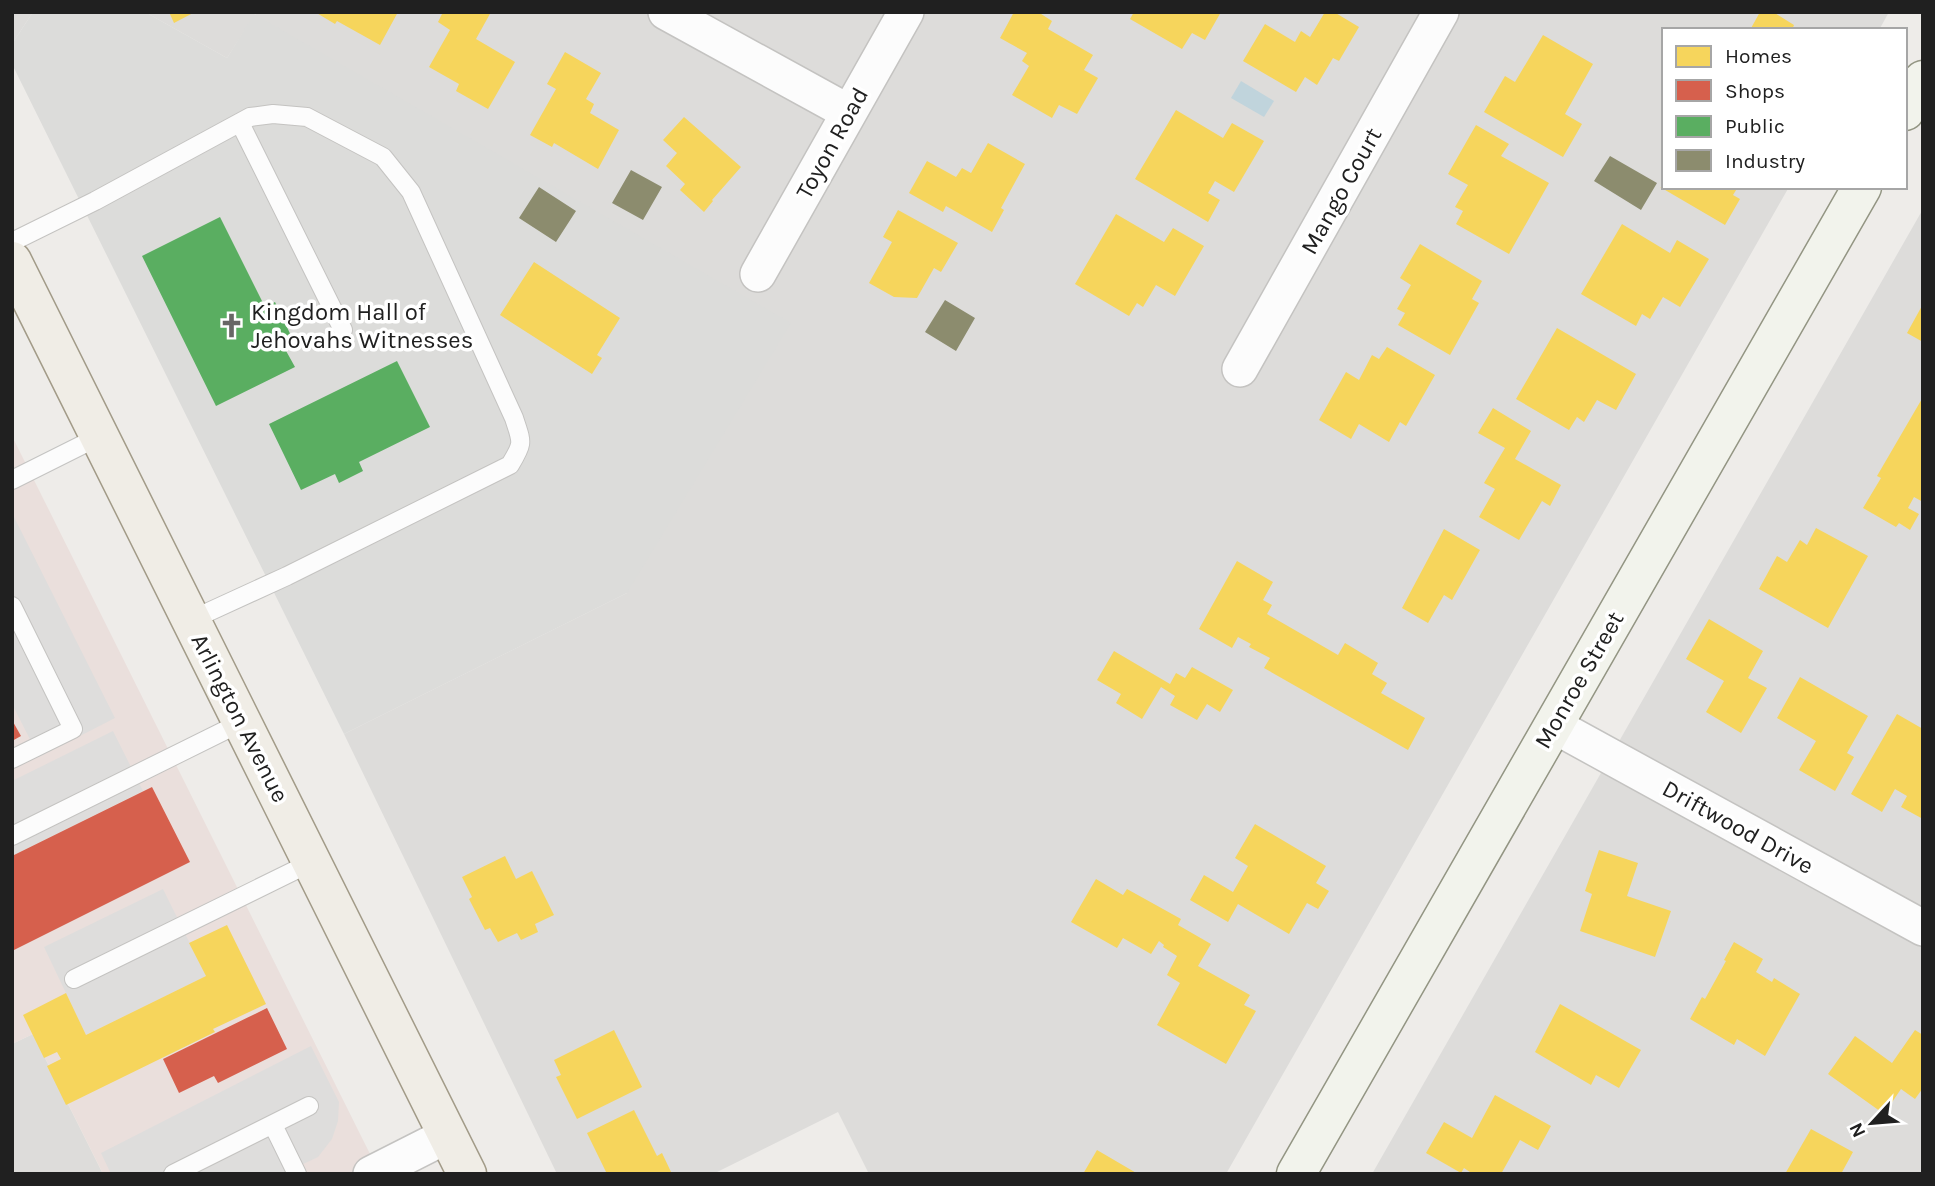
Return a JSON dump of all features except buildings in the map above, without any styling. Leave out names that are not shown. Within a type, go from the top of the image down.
[{"type":"main road","name":"Arlington Avenue","points":[[12,261],[467,1174]]},
{"type":"street","points":[[666,12],[848,112]]},
{"type":"street","name":"Toyon Road","points":[[758,274],[906,12]]},
{"type":"street","name":"Mango Court","points":[[1240,369],[1441,12]]},
{"type":"street","points":[[1907,108],[1923,80]]},
{"type":"street","name":"Monroe Street","points":[[1296,1174],[1860,189]]},
{"type":"street","name":"Driftwood Drive","points":[[1553,725],[1923,928]]},
{"type":"street","points":[[371,1174],[448,1135]]},
{"type":"lane","points":[[12,242],[95,201],[250,117],[274,114],[307,117],[383,157],[411,192],[514,418],[521,447],[510,465],[287,576],[191,620]]},
{"type":"lane","points":[[240,123],[342,330]]},
{"type":"lane","points":[[12,480],[100,436]]},
{"type":"lane","points":[[12,606],[74,729],[12,760]]},
{"type":"lane","points":[[12,836],[242,722]]},
{"type":"lane","points":[[74,979],[312,862]]},
{"type":"lane","points":[[173,1174],[309,1107]]},
{"type":"lane","points":[[273,1125],[297,1174]]},
{"type":"shaded area","points":[[12,12],[33,12],[12,44]]},
{"type":"shaded area","points":[[33,12],[145,12],[227,58],[254,14],[791,323],[627,593],[344,734],[12,64],[12,44]]},
{"type":"shaded area","points":[[145,12],[1889,12],[1880,28],[1662,28],[1662,189],[1788,189],[1226,1174],[869,1174],[838,1112],[713,1174],[557,1174],[344,734],[627,593],[255,14],[227,58]]},
{"type":"shaded area","points":[[1923,209],[1923,1174],[1372,1174]]},
{"type":"shaded area","points":[[12,436],[380,1174],[103,1174],[33,1034],[12,1044]]},
{"type":"shaded area","points":[[12,513],[115,718],[39,757],[12,704]]},
{"type":"shaded area","points":[[113,731],[143,791],[12,856],[12,781]]},
{"type":"shaded area","points":[[163,889],[206,976],[86,1035],[44,947]]},
{"type":"shaded area","points":[[33,1034],[103,1174],[12,1174],[12,1044]]},
{"type":"shaded area","points":[[311,1046],[339,1102],[338,1121],[332,1139],[318,1157],[282,1174],[111,1174],[101,1153]]},
{"type":"water","points":[[1241,81],[1274,101],[1264,117],[1231,98]]},
{"type":"place","name":"Kingdom Hall of Jehovahs Witnesses","points":[[231,326]]}]
